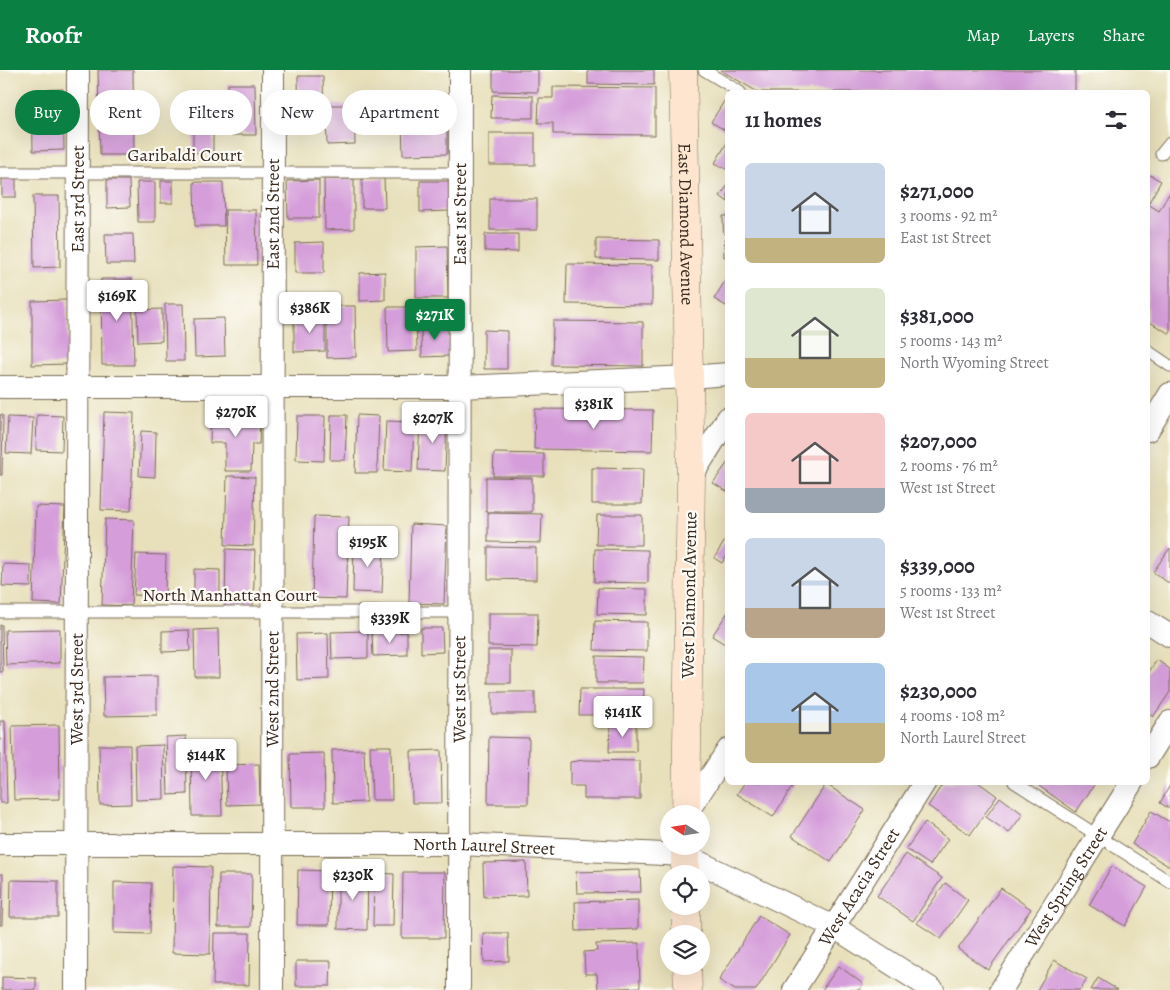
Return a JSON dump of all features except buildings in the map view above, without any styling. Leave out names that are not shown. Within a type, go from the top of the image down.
[{"type":"street","name":"East 3rd Street","points":[[78,70],[78,387]]},
{"type":"street","name":"East 2nd Street","points":[[273,70],[273,387]]},
{"type":"street","name":"East 1st Street","points":[[460,70],[460,387]]},
{"type":"street","name":"East Diamond Avenue","points":[[683,70],[690,377]]},
{"type":"street","points":[[0,387],[460,387],[725,374]]},
{"type":"street","name":"West Diamond Avenue","points":[[686,805],[691,477],[690,377]]},
{"type":"street","name":"West 3rd Street","points":[[76,990],[78,387]]},
{"type":"street","name":"West 2nd Street","points":[[272,990],[273,387]]},
{"type":"street","name":"West 1st Street","points":[[459,990],[460,387]]},
{"type":"street","points":[[1150,427],[1170,394]]},
{"type":"street","points":[[691,477],[725,423]]},
{"type":"street","points":[[1150,623],[1170,636]]},
{"type":"street","points":[[1150,754],[1170,722]]},
{"type":"street","points":[[692,805],[725,755]]},
{"type":"street","name":"West Acacia Street","points":[[794,990],[923,785]]},
{"type":"street","name":"West Spring Street","points":[[1001,990],[1130,785]]},
{"type":"street","name":"North Laurel Street","points":[[0,844],[459,844],[685,858],[834,927],[933,990]]},
{"type":"street","points":[[687,975],[688,990]]},
{"type":"lane","points":[[704,70],[737,90]]},
{"type":"lane","points":[[1161,154],[1170,143]]},
{"type":"lane","name":"Garibaldi Court","points":[[0,173],[460,173]]},
{"type":"lane","points":[[1150,352],[1170,366]]},
{"type":"lane","name":"North Manhattan Court","points":[[0,612],[460,612]]},
{"type":"lane","points":[[1019,785],[1170,882]]}]
